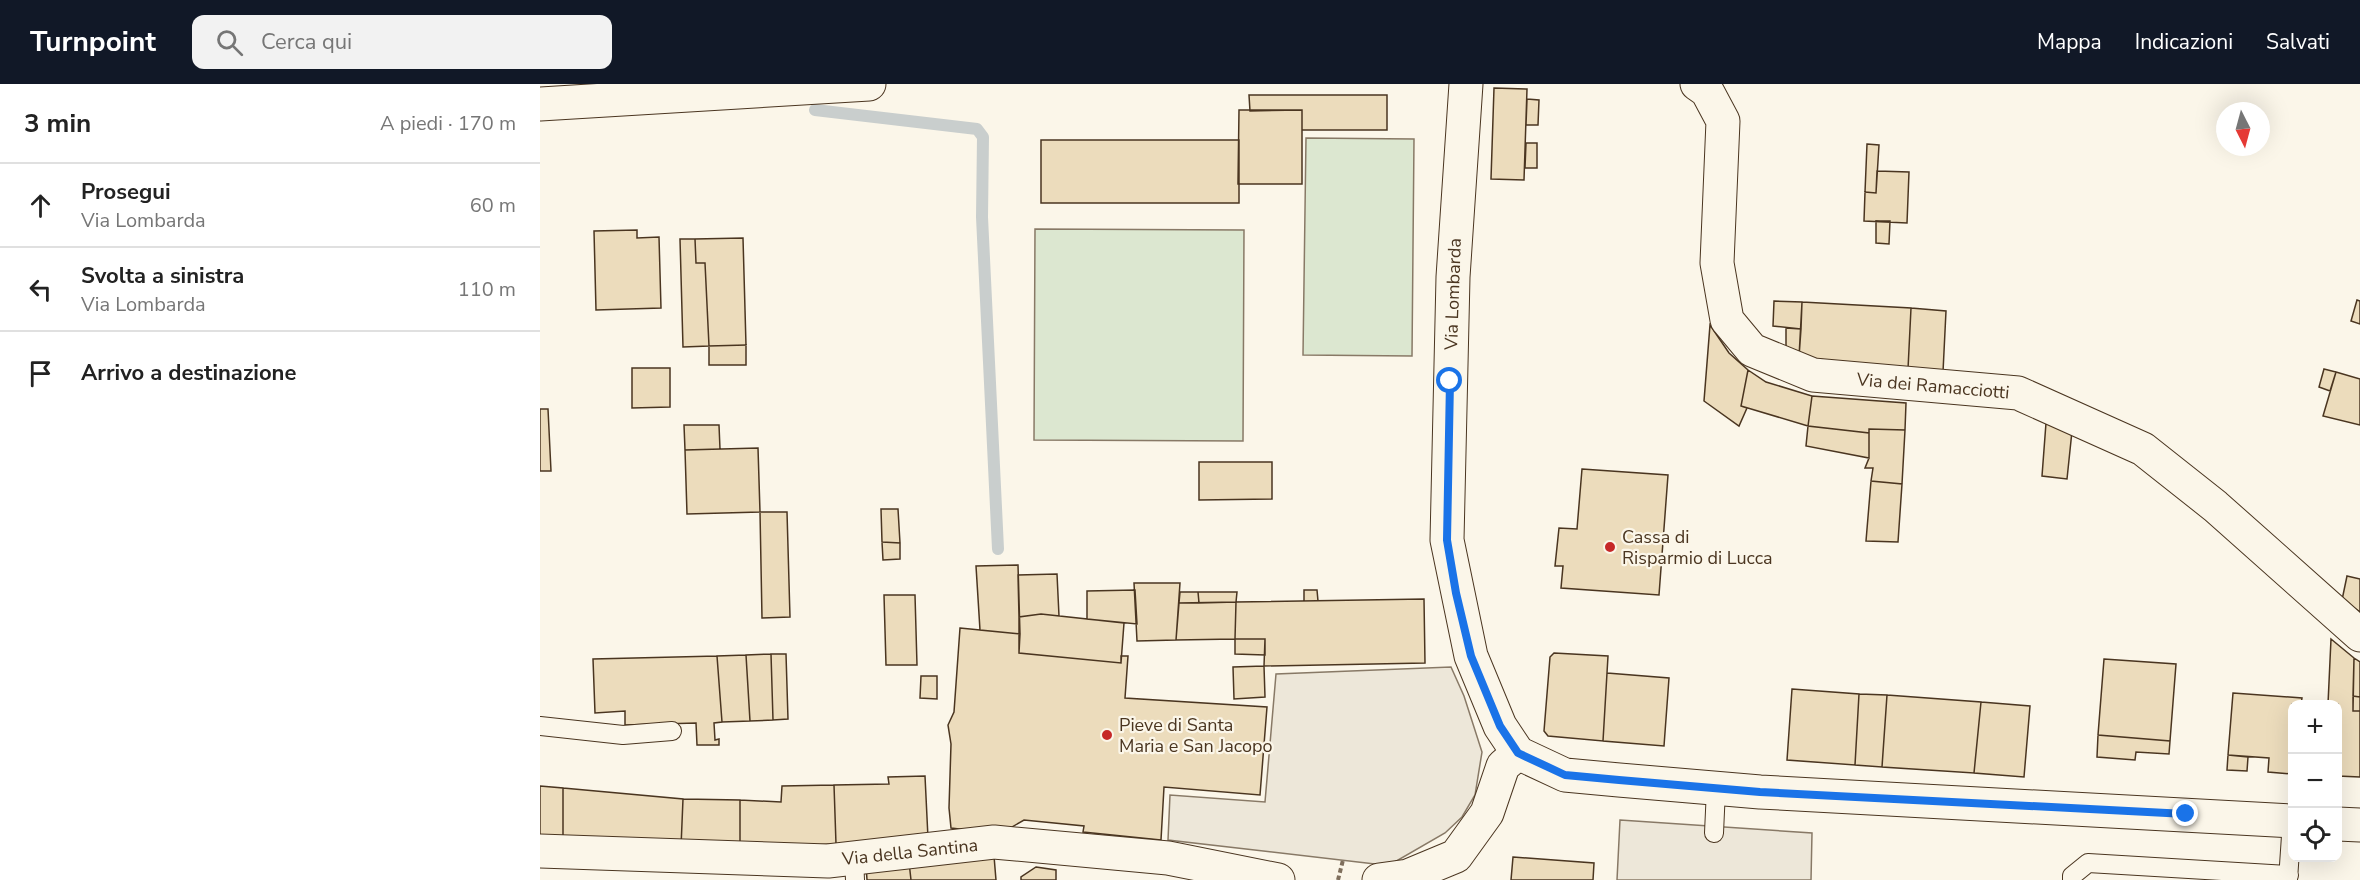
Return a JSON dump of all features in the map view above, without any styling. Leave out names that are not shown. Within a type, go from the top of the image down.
[{"type":"street","points":[[540,104],[870,84]]},
{"type":"street","name":"Via Lombarda","points":[[1466,84],[1453,277],[1447,540],[1471,656],[1500,726],[1501,761]]},
{"type":"street","name":"Via dei Ramacciotti","points":[[1696,84],[1707,90],[1722,121],[1717,263],[1728,320],[1752,350],[1813,375],[2018,393],[2143,449],[2215,506],[2360,635]]},
{"type":"street","points":[[1378,880],[1408,876],[1456,856],[1487,813],[1501,761],[1565,775],[1716,789],[2288,821]]},
{"type":"street","points":[[2342,824],[2360,825]]},
{"type":"street","name":"Via della Santina","points":[[540,851],[828,861],[855,869],[994,842],[1168,858],[1278,880]]},
{"type":"lane","points":[[540,726],[623,735],[672,731]]},
{"type":"lane","points":[[1714,833],[1716,789]]},
{"type":"lane","points":[[2072,880],[2072,876],[2088,863],[2289,878],[2290,862]]},
{"type":"path","points":[[1338,880],[1343,860]]},
{"type":"green space","points":[[1306,138],[1414,139],[1412,356],[1303,355]]},
{"type":"green space","points":[[1035,229],[1244,230],[1243,441],[1034,440]]},
{"type":"shaded area","points":[[1451,667],[1464,696],[1482,752],[1475,795],[1462,817],[1445,833],[1393,863],[1375,864],[1168,840],[1170,795],[1265,802],[1276,674]]},
{"type":"shaded area","points":[[1620,820],[1812,833],[1811,880],[1617,880]]},
{"type":"building","points":[[1494,88],[1527,89],[1524,180],[1491,179]]},
{"type":"building","points":[[1249,95],[1387,95],[1387,130],[1302,130],[1302,110],[1250,111]]},
{"type":"building","points":[[1527,99],[1539,100],[1538,125],[1526,125]]},
{"type":"building","points":[[1239,110],[1302,110],[1302,184],[1238,184]]},
{"type":"building","points":[[1041,140],[1239,140],[1239,203],[1041,203]]},
{"type":"building","points":[[1526,143],[1537,143],[1537,168],[1525,168]]},
{"type":"building","points":[[1867,144],[1879,145],[1876,193],[1865,192]]},
{"type":"building","points":[[1877,171],[1909,172],[1907,223],[1864,221],[1865,192],[1876,193]]},
{"type":"building","points":[[1876,221],[1890,221],[1889,244],[1876,243]]},
{"type":"building","points":[[637,230],[637,238],[659,237],[661,308],[596,310],[594,231]]},
{"type":"building","points":[[743,238],[746,345],[709,346],[705,263],[696,263],[695,239]]},
{"type":"building","points":[[680,239],[695,239],[696,263],[705,263],[709,346],[683,347]]},
{"type":"building","points":[[2357,300],[2360,301],[2360,324],[2351,321]]},
{"type":"building","points":[[1774,301],[1802,302],[1801,329],[1773,326]]},
{"type":"building","points":[[1802,302],[1911,308],[1908,369],[1799,357]]},
{"type":"building","points":[[1911,308],[1946,311],[1943,372],[1908,369]]},
{"type":"building","points":[[1710,325],[1729,353],[1748,370],[1741,406],[1747,408],[1739,426],[1704,401]]},
{"type":"building","points":[[1786,328],[1801,329],[1799,357],[1786,352]]},
{"type":"building","points":[[746,345],[746,365],[709,365],[709,346]]},
{"type":"building","points":[[632,368],[670,368],[670,407],[632,408]]},
{"type":"building","points":[[2324,369],[2336,372],[2330,391],[2319,387]]},
{"type":"building","points":[[1748,370],[1766,382],[1812,396],[1808,426],[1741,406]]},
{"type":"building","points":[[2336,372],[2360,379],[2360,425],[2323,416]]},
{"type":"building","points":[[1812,396],[1906,403],[1905,430],[1869,429],[1869,433],[1808,426]]},
{"type":"building","points":[[540,409],[548,409],[551,471],[540,471]]},
{"type":"building","points":[[2046,423],[2072,431],[2067,479],[2042,476]]},
{"type":"building","points":[[684,425],[719,425],[720,449],[685,450]]},
{"type":"building","points":[[1808,426],[1869,433],[1869,458],[1806,446]]},
{"type":"building","points":[[1869,429],[1905,430],[1902,484],[1871,481],[1873,468],[1865,468],[1869,458]]},
{"type":"building","points":[[758,448],[760,512],[687,514],[685,450]]},
{"type":"building","points":[[1199,462],[1272,462],[1272,499],[1199,500]]},
{"type":"building","name":"Cassa di Risparmio di Lucca","points":[[1582,469],[1668,475],[1659,595],[1561,588],[1563,566],[1555,566],[1559,528],[1577,529]]},
{"type":"building","points":[[1871,481],[1902,484],[1898,542],[1866,541]]},
{"type":"building","points":[[881,509],[898,509],[900,543],[882,542]]},
{"type":"building","points":[[760,512],[787,512],[790,617],[762,618]]},
{"type":"building","points":[[882,542],[900,543],[900,559],[883,560]]},
{"type":"building","points":[[1018,565],[1020,634],[980,630],[976,566]]},
{"type":"building","points":[[1057,574],[1059,616],[1041,614],[1019,617],[1018,575]]},
{"type":"building","points":[[2347,576],[2360,579],[2360,612],[2342,600]]},
{"type":"building","points":[[1134,583],[1180,583],[1176,640],[1137,641]]},
{"type":"building","points":[[1135,590],[1137,624],[1087,619],[1087,591]]},
{"type":"building","points":[[1304,590],[1317,590],[1318,601],[1304,601]]},
{"type":"building","points":[[1180,592],[1198,592],[1199,603],[1179,603]]},
{"type":"building","points":[[1198,592],[1237,592],[1236,602],[1199,603]]},
{"type":"building","points":[[884,595],[915,595],[917,665],[886,665]]},
{"type":"building","points":[[1424,599],[1425,663],[1264,666],[1265,639],[1235,639],[1236,602]]},
{"type":"building","points":[[1236,602],[1235,639],[1176,640],[1179,603]]},
{"type":"building","points":[[1041,614],[1124,623],[1121,663],[1019,653],[1019,617]]},
{"type":"building","name":"Pieve di Santa Maria e San Jacopo","points":[[960,628],[1020,634],[1019,653],[1121,663],[1121,656],[1128,656],[1125,698],[1267,707],[1260,795],[1164,787],[1161,840],[1083,832],[1084,826],[1024,820],[1000,834],[951,828],[949,808],[951,744],[948,725],[954,712]]},
{"type":"building","points":[[1235,639],[1265,639],[1265,655],[1235,654]]},
{"type":"building","points":[[2331,639],[2354,658],[2353,711],[2360,711],[2360,777],[2342,776],[2342,700],[2328,700]]},
{"type":"building","points":[[1554,653],[1608,656],[1603,741],[1548,736],[1544,731],[1550,657]]},
{"type":"building","points":[[771,654],[773,720],[750,721],[746,655]]},
{"type":"building","points":[[771,654],[786,654],[788,719],[773,720]]},
{"type":"building","points":[[746,655],[750,721],[722,722],[717,656]]},
{"type":"building","points":[[717,656],[722,722],[714,723],[715,740],[719,739],[719,745],[697,745],[696,723],[625,725],[625,711],[595,713],[593,659]]},
{"type":"building","points":[[2354,658],[2360,662],[2360,697],[2353,696]]},
{"type":"building","points":[[2104,659],[2176,664],[2170,741],[2098,735]]},
{"type":"building","points":[[1264,666],[1265,697],[1234,699],[1233,667]]},
{"type":"building","points":[[1607,673],[1669,678],[1664,746],[1603,741]]},
{"type":"building","points":[[921,676],[937,676],[937,699],[920,698]]},
{"type":"building","points":[[1792,689],[1859,694],[1855,765],[1787,760]]},
{"type":"building","points":[[2233,693],[2302,698],[2302,700],[2288,700],[2288,774],[2268,772],[2269,758],[2228,755]]},
{"type":"building","points":[[1859,694],[1887,695],[1882,767],[1855,765]]},
{"type":"building","points":[[1887,695],[1981,702],[1974,773],[1882,767]]},
{"type":"building","points":[[2353,696],[2360,697],[2360,711],[2353,711]]},
{"type":"building","points":[[1981,702],[2030,706],[2024,777],[1974,773]]},
{"type":"building","points":[[2098,735],[2170,741],[2169,754],[2136,752],[2135,760],[2097,757]]},
{"type":"building","points":[[2228,755],[2248,757],[2247,771],[2227,770]]},
{"type":"building","points":[[925,776],[928,838],[836,844],[834,785],[889,784],[888,777]]},
{"type":"building","points":[[834,785],[836,844],[740,848],[740,800],[781,802],[782,786]]},
{"type":"building","points":[[540,786],[563,788],[563,840],[540,839]]},
{"type":"building","points":[[563,788],[683,799],[681,847],[563,840]]},
{"type":"building","points":[[683,799],[740,800],[740,848],[681,847]]},
{"type":"building","points":[[994,856],[996,880],[911,880],[909,862]]},
{"type":"building","points":[[1513,857],[1594,863],[1593,880],[1511,880]]},
{"type":"building","points":[[909,862],[911,880],[867,880],[866,865]]},
{"type":"building","points":[[1036,867],[1056,870],[1056,880],[1021,880],[1021,877]]},
{"type":"waterway","points":[[815,110],[977,129],[983,137],[982,217],[998,549]]},
{"type":"place","name":"Cassa di Risparmio di Lucca","points":[[1610,547]]},
{"type":"place","name":"Pieve di Santa Maria e San Jacopo","points":[[1107,735]]},
{"type":"route","points":[[1450,381],[1447,540],[1456,593],[1471,656],[1500,726],[1518,753],[1565,775],[1619,780],[1760,792],[2186,814]]}]
